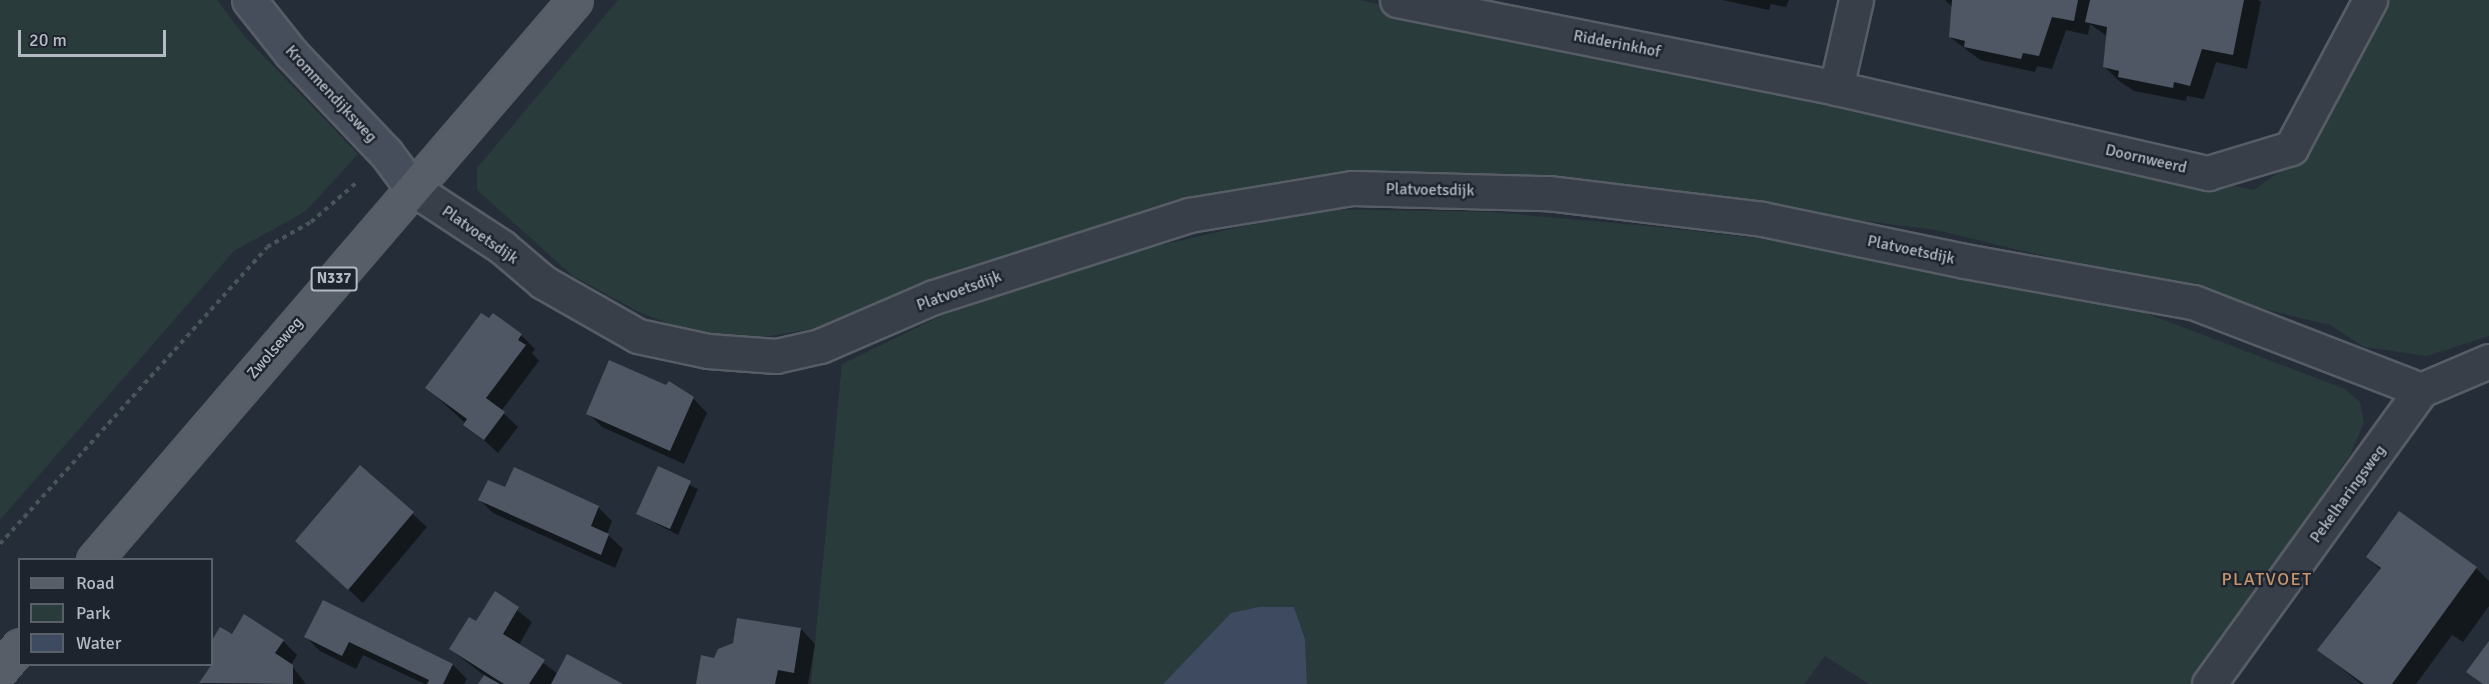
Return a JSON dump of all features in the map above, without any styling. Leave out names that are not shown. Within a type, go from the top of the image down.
[{"type":"main road","name":"Zwolseweg","points":[[96,558],[575,0]]},
{"type":"main road","points":[[0,669],[18,648]]},
{"type":"street","name":"Krommendijksweg","points":[[249,0],[291,53],[386,153],[412,188]]},
{"type":"street","name":"Ridderinkhof","points":[[1397,0],[1836,88]]},
{"type":"street","points":[[1836,88],[1856,0]]},
{"type":"street","name":"Doornweerd","points":[[1836,88],[2208,173],[2291,148],[2370,0]]},
{"type":"street","name":"Platvoetsdijk","points":[[412,188],[502,247],[543,282],[638,336],[708,351],[776,356],[820,346],[934,297],[1189,215],[1364,189],[1548,193],[1762,219],[1964,261],[2193,302],[2421,390]]},
{"type":"street","points":[[2421,390],[2489,361]]},
{"type":"street","name":"Pekelharingsweg","points":[[2209,684],[2421,390]]},
{"type":"path","points":[[0,544],[267,247],[311,222],[339,200],[386,153]]},
{"type":"green space","points":[[0,0],[217,0],[246,38],[358,154],[306,211],[234,251],[0,520]]},
{"type":"green space","points":[[618,0],[1359,0],[2254,190],[2304,154],[2388,0],[2489,0],[2489,336],[2427,356],[2364,347],[2330,325],[1936,230],[1612,189],[1224,197],[1130,216],[836,325],[763,337],[696,334],[641,313],[573,276],[477,190],[477,168]]},
{"type":"green space","points":[[1316,209],[1491,212],[1660,227],[1815,245],[2101,296],[2345,389],[2360,402],[2364,423],[2350,455],[2190,684],[1869,684],[1825,656],[1804,684],[1307,684],[1305,639],[1294,607],[1231,613],[1163,684],[811,684],[842,364],[974,300],[1115,256]]},
{"type":"water","points":[[1259,607],[1294,607],[1305,639],[1307,684],[1163,684],[1231,613]]},
{"type":"building","points":[[1952,0],[2078,0],[2074,21],[2052,17],[2039,56],[2023,53],[2021,59],[1964,47],[1965,41],[1949,37]]},
{"type":"building","points":[[2090,0],[2244,0],[2233,55],[2202,49],[2190,86],[2174,82],[2173,88],[2118,77],[2119,71],[2103,67],[2107,27],[2085,22]]},
{"type":"building","points":[[481,313],[489,318],[493,313],[522,334],[518,340],[526,345],[486,398],[505,412],[484,440],[463,425],[467,419],[425,388]]},
{"type":"building","points":[[609,360],[666,385],[669,381],[694,397],[670,451],[586,414]]},
{"type":"building","points":[[360,465],[414,512],[348,590],[295,541]]},
{"type":"building","points":[[658,466],[691,481],[670,529],[636,514]]},
{"type":"building","points":[[514,467],[599,506],[591,526],[609,534],[601,555],[478,500],[488,480],[505,487]]},
{"type":"building","points":[[2399,511],[2477,567],[2392,684],[2364,684],[2317,650],[2381,568],[2366,557]]},
{"type":"building","points":[[495,591],[519,607],[503,634],[545,660],[529,684],[504,684],[449,649],[469,617],[476,621]]},
{"type":"building","points":[[323,600],[453,664],[443,684],[427,684],[429,680],[349,642],[342,656],[304,637]]},
{"type":"building","points":[[244,614],[284,640],[275,653],[293,665],[293,684],[199,683],[211,666],[213,666],[213,638],[220,627],[232,634]]},
{"type":"building","points":[[737,618],[801,628],[794,673],[778,670],[775,684],[696,684],[701,655],[714,658],[718,649],[733,643]]},
{"type":"building","points":[[2489,641],[2489,684],[2483,684],[2466,672]]},
{"type":"building","points":[[567,654],[623,684],[551,684]]},
{"type":"building","points":[[484,675],[500,684],[478,684]]},
{"type":"district","name":"PLATVOET","points":[[2267,579]]}]
